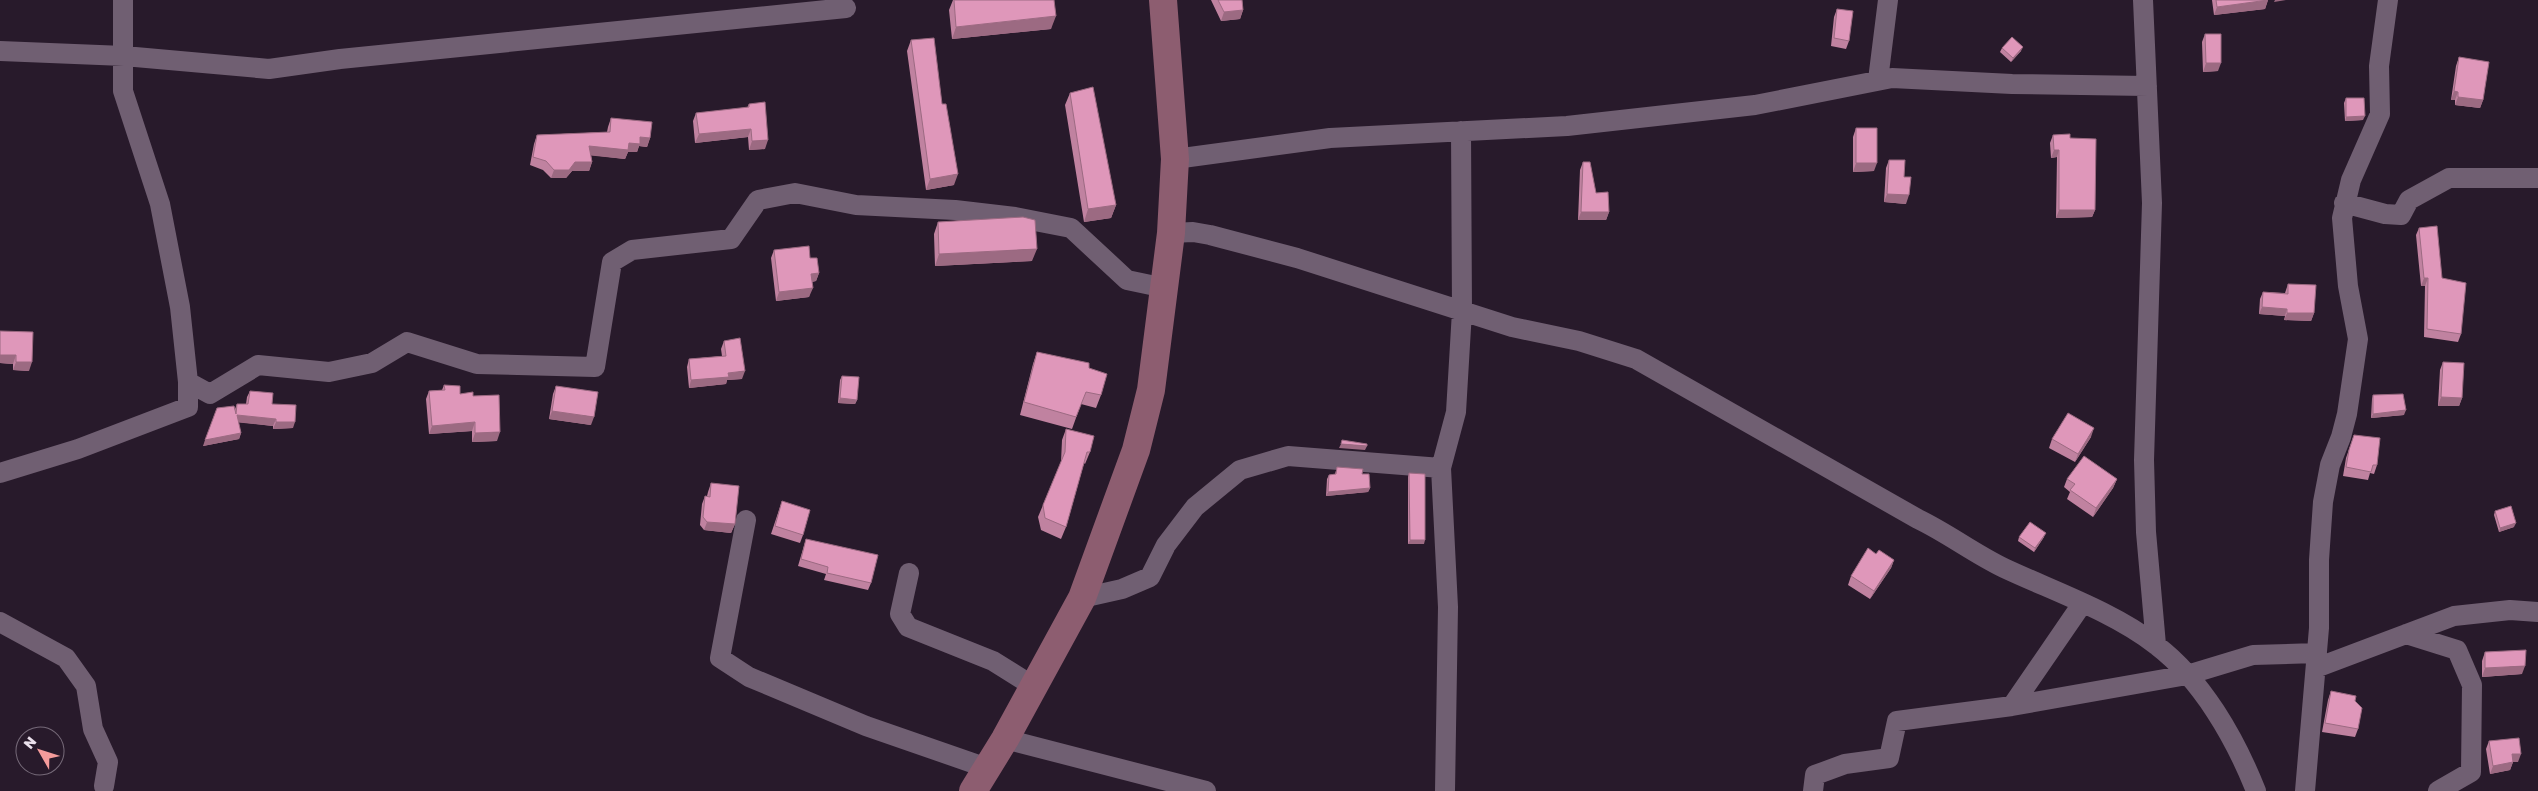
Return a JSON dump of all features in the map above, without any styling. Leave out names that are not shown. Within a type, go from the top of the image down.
[{"type":"street","points":[[0,472],[78,449],[188,407],[188,382],[180,306],[160,204],[123,91],[123,0]]},
{"type":"street","points":[[973,791],[1005,739],[1082,598],[1136,450],[1151,390],[1171,233],[1176,159],[1163,0]]},
{"type":"street","points":[[1878,80],[1888,0]]},
{"type":"street","points":[[2143,0],[2152,203],[2152,263],[2144,460],[2146,532],[2156,645]]},
{"type":"street","points":[[2305,791],[2316,661],[2323,502],[2330,465],[2341,438],[2347,414],[2358,339],[2348,286],[2342,218],[2344,202],[2351,180],[2380,114],[2379,66],[2388,0]]},
{"type":"street","points":[[0,51],[124,56],[269,69],[340,58],[846,8]]},
{"type":"street","points":[[1176,159],[1330,138],[1567,126],[1755,105],[1892,78],[2012,84],[2147,86]]},
{"type":"street","points":[[1445,791],[1448,607],[1441,468],[1456,412],[1462,311],[1461,131]]},
{"type":"street","points":[[2344,202],[2385,214],[2401,215],[2409,200],[2449,178],[2538,178]]},
{"type":"street","points":[[188,382],[210,394],[258,365],[329,372],[372,363],[407,342],[477,364],[595,367],[612,262],[632,250],[731,239],[758,200],[795,193],[856,205],[955,210],[1015,217],[1071,228],[1127,280],[1164,288]]},
{"type":"street","points":[[1171,233],[1192,232],[1210,235],[1297,258],[1512,327],[1579,341],[1636,359],[1918,519],[1950,534],[1973,552],[2102,612],[2156,645],[2187,675],[2222,723],[2244,763],[2256,791]]},
{"type":"street","points":[[1082,598],[1122,589],[1150,577],[1166,546],[1195,507],[1240,470],[1288,456],[1441,468]]},
{"type":"street","points":[[746,520],[720,658],[749,677],[857,722],[987,768]]},
{"type":"street","points":[[909,573],[900,614],[908,627],[993,662],[1033,686]]},
{"type":"street","points":[[2012,706],[2082,604]]},
{"type":"street","points":[[1814,791],[1816,775],[1845,764],[1889,758],[1896,721],[2012,706],[2187,675],[2253,655],[2316,661],[2406,634],[2454,616],[2510,610],[2538,612]]},
{"type":"street","points":[[0,622],[66,658],[86,686],[93,729],[108,762],[104,786]]},
{"type":"street","points":[[2406,634],[2456,650],[2472,685],[2471,772],[2438,791]]},
{"type":"street","points":[[1005,739],[1206,791]]},
{"type":"building","points":[[954,0],[1054,0],[1056,16],[956,27]]},
{"type":"building","points":[[1218,0],[1242,0],[1243,10],[1224,12]]},
{"type":"building","points":[[2216,0],[2268,0],[2217,7]]},
{"type":"building","points":[[1837,9],[1853,11],[1849,41],[1834,38]]},
{"type":"building","points":[[2205,34],[2221,34],[2221,63],[2206,63]]},
{"type":"building","points":[[2012,37],[2023,47],[2013,58],[2002,48]]},
{"type":"building","points":[[934,38],[942,104],[946,104],[958,174],[930,179],[911,40]]},
{"type":"building","points":[[2459,57],[2489,62],[2483,100],[2458,97],[2458,92],[2454,91]]},
{"type":"building","points":[[1093,87],[1116,205],[1088,209],[1070,93]]},
{"type":"building","points":[[2346,98],[2364,98],[2365,116],[2346,117]]},
{"type":"building","points":[[765,102],[768,140],[752,141],[751,129],[699,134],[696,113],[749,107],[749,104]]},
{"type":"building","points":[[611,118],[652,122],[650,138],[640,137],[640,144],[629,143],[628,150],[589,146],[592,162],[575,162],[569,170],[554,170],[546,161],[533,157],[537,135],[610,132]]},
{"type":"building","points":[[1856,128],[1877,128],[1877,163],[1856,163]]},
{"type":"building","points":[[2070,134],[2070,138],[2096,139],[2095,210],[2059,210],[2059,150],[2054,150],[2053,135]]},
{"type":"building","points":[[1889,160],[1905,160],[1904,177],[1911,177],[1909,195],[1887,194]]},
{"type":"building","points":[[1583,162],[1590,162],[1596,193],[1608,192],[1609,212],[1581,212]]},
{"type":"building","points":[[1023,217],[1035,220],[1037,249],[939,254],[938,222]]},
{"type":"building","points":[[2437,226],[2442,278],[2466,283],[2461,334],[2427,329],[2428,278],[2424,278],[2419,228]]},
{"type":"building","points":[[809,246],[810,258],[817,258],[819,273],[811,274],[813,288],[779,292],[774,250]]},
{"type":"building","points":[[2288,284],[2316,285],[2314,313],[2287,313],[2287,309],[2262,307],[2263,292],[2288,294]]},
{"type":"building","points":[[0,331],[33,332],[32,362],[16,362],[16,355],[0,355]]},
{"type":"building","points":[[740,338],[745,371],[728,373],[729,377],[691,380],[689,359],[726,356],[724,341]]},
{"type":"building","points":[[1037,352],[1089,363],[1089,368],[1107,374],[1101,395],[1086,392],[1076,417],[1024,402]]},
{"type":"building","points":[[2443,362],[2464,363],[2462,398],[2441,397]]},
{"type":"building","points":[[842,376],[859,377],[857,400],[840,398]]},
{"type":"building","points":[[444,385],[460,386],[460,394],[473,392],[473,396],[499,395],[500,432],[475,433],[475,422],[432,426],[429,391],[445,390]]},
{"type":"building","points":[[556,386],[598,392],[594,417],[552,411]]},
{"type":"building","points":[[250,391],[273,393],[272,404],[296,405],[295,422],[276,422],[276,419],[237,415],[241,433],[205,440],[217,408],[234,406],[236,414],[237,404],[248,404]]},
{"type":"building","points":[[2403,394],[2406,410],[2373,414],[2373,395]]},
{"type":"building","points":[[2068,413],[2094,428],[2078,454],[2052,439]]},
{"type":"building","points":[[1066,429],[1094,436],[1090,452],[1087,452],[1066,527],[1045,518],[1043,505],[1065,452]]},
{"type":"building","points":[[2354,435],[2380,438],[2377,465],[2373,465],[2371,472],[2346,467]]},
{"type":"building","points":[[1342,440],[1367,444],[1367,446],[1341,444]]},
{"type":"building","points":[[2084,456],[2117,479],[2096,508],[2070,490],[2075,484],[2067,479]]},
{"type":"building","points":[[1337,467],[1363,469],[1362,474],[1369,474],[1370,488],[1328,492],[1329,475],[1336,474]]},
{"type":"building","points":[[1409,473],[1425,474],[1425,540],[1410,540]]},
{"type":"building","points":[[711,483],[739,486],[735,524],[707,522],[703,517],[705,496],[710,497]]},
{"type":"building","points":[[782,501],[810,510],[803,535],[775,526]]},
{"type":"building","points":[[2511,506],[2516,523],[2500,528],[2495,511]]},
{"type":"building","points":[[2030,522],[2046,533],[2035,548],[2019,537]]},
{"type":"building","points":[[806,539],[878,555],[871,583],[827,573],[828,567],[801,559]]},
{"type":"building","points":[[1868,548],[1876,554],[1879,550],[1894,560],[1874,591],[1851,576]]},
{"type":"building","points":[[2526,650],[2525,666],[2485,668],[2485,652]]},
{"type":"building","points":[[2331,691],[2356,696],[2355,701],[2362,708],[2358,729],[2325,723]]},
{"type":"building","points":[[2519,738],[2521,754],[2512,754],[2513,762],[2493,766],[2489,741]]}]
